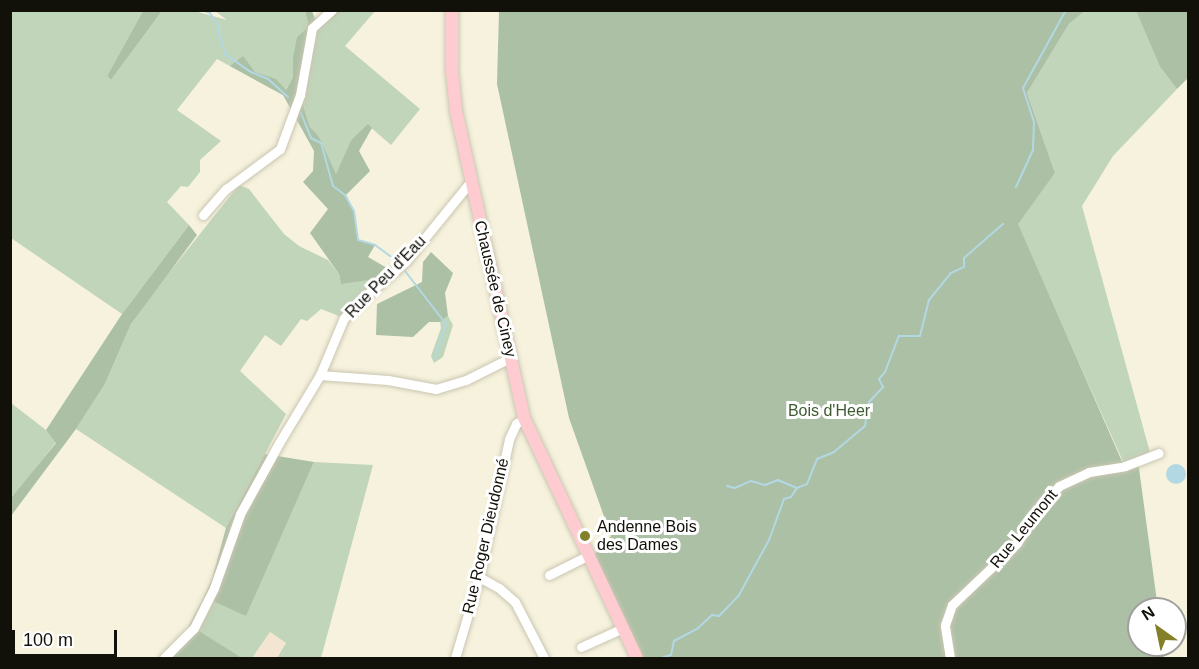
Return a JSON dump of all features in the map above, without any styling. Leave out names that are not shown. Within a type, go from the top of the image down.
[{"type":"main road","name":"Chaussée de Ciney","points":[[452,10],[452,72],[456,111],[524,418],[621,629],[637,658]]},
{"type":"street","points":[[203,216],[226,189],[279,149],[300,95],[312,28],[332,10]]},
{"type":"street","name":"Rue Peu d'Eau","points":[[164,658],[194,628],[214,588],[240,514],[320,375],[344,318],[363,298],[406,261],[471,181]]},
{"type":"street","points":[[320,375],[388,380],[436,389],[466,380],[510,358]]},
{"type":"street","name":"Rue Roger Dieudonné","points":[[456,658],[479,577],[509,439],[516,424],[524,418]]},
{"type":"street","name":"Rue Leumont","points":[[950,658],[945,625],[951,605],[1017,543],[1036,510],[1059,486],[1089,472],[1125,466],[1158,453]]},
{"type":"street","points":[[549,575],[587,556]]},
{"type":"street","points":[[479,577],[499,588],[515,602],[544,658]]},
{"type":"street","points":[[581,647],[621,629]]},
{"type":"street","points":[[536,658],[539,648]]},
{"type":"shaded area","points":[[269,632],[286,643],[277,658],[252,658]]},
{"type":"green space","points":[[11,11],[143,11],[107,76],[111,80],[162,11],[198,12],[227,20],[215,11],[305,11],[309,27],[293,58],[293,77],[283,95],[217,59],[177,110],[221,141],[200,160],[200,172],[188,187],[181,186],[167,202],[189,225],[122,314],[11,238]]},
{"type":"green space","points":[[143,11],[162,11],[111,80],[107,76]]},
{"type":"green space","points":[[305,11],[312,11],[315,19],[326,11],[341,11],[317,31],[302,102],[310,127],[319,137],[336,174],[351,140],[368,124],[372,128],[359,151],[370,171],[346,195],[354,211],[358,240],[375,245],[368,257],[387,268],[376,279],[341,284],[339,274],[310,233],[328,209],[303,182],[313,171],[314,151],[283,95],[230,66],[243,56],[255,72],[276,79],[286,90],[293,77],[293,58],[297,37],[309,27]]},
{"type":"green space","points":[[341,11],[375,11],[345,46],[420,109],[391,145],[368,125],[351,140],[336,175],[319,138],[310,127],[302,102],[317,30]]},
{"type":"green space","name":"Bois d'Heer","points":[[499,11],[1085,11],[1069,24],[1027,93],[1055,173],[1018,224],[1124,466],[1138,461],[1156,597],[1127,597],[1127,657],[1164,658],[637,658],[592,557],[611,536],[569,418],[497,84]]},
{"type":"green space","points":[[1085,11],[1136,11],[1160,67],[1177,89],[1113,156],[1082,206],[1151,456],[1125,466],[1017,224],[1055,173],[1027,93],[1069,24]]},
{"type":"green space","points":[[1136,11],[1188,11],[1188,78],[1177,89],[1160,67]]},
{"type":"green space","points":[[239,185],[249,189],[284,234],[299,246],[328,260],[339,274],[341,283],[376,279],[344,318],[321,309],[307,321],[301,319],[281,346],[265,335],[240,371],[286,414],[226,528],[76,429],[105,384],[131,324],[148,299]]},
{"type":"green space","points":[[189,225],[197,235],[131,324],[105,384],[76,429],[11,516],[12,497],[56,443],[46,430],[122,314]]},
{"type":"green space","points":[[431,252],[453,273],[445,293],[448,316],[440,322],[429,322],[413,337],[376,335],[377,304],[422,282],[423,262]]},
{"type":"green space","points":[[448,316],[453,325],[443,357],[434,363],[431,356],[441,328],[440,322]]},
{"type":"green space","points":[[11,403],[46,430],[56,442],[11,501]]},
{"type":"green space","points":[[265,454],[314,462],[246,616],[204,597],[212,580],[226,528]]},
{"type":"green space","points":[[314,462],[373,465],[321,658],[277,658],[286,643],[270,632],[252,658],[242,658],[188,627],[204,597],[246,615]]},
{"type":"green space","points":[[194,628],[242,658],[171,658]]},
{"type":"water","points":[[1176,464],[1183,467],[1186,474],[1183,481],[1176,484],[1169,481],[1166,474],[1169,467]]},
{"type":"waterway","points":[[202,10],[210,13],[219,27],[225,54],[251,72],[268,79],[288,97]]},
{"type":"waterway","points":[[1016,187],[1033,150],[1034,122],[1023,88],[1066,10]]},
{"type":"waterway","points":[[301,113],[311,138],[321,143],[333,186],[345,195],[354,211],[358,240],[375,245],[398,262]]},
{"type":"waterway","points":[[661,658],[671,655],[674,641],[697,629],[712,615],[719,616],[739,595],[769,540],[784,499],[791,497],[797,488],[807,484],[817,459],[834,452],[865,426],[869,402],[883,387],[879,379],[885,372],[899,336],[920,336],[929,300],[951,273],[964,267],[964,258],[1003,224]]},
{"type":"waterway","points":[[405,271],[446,324],[435,358]]},
{"type":"waterway","points":[[727,486],[735,488],[751,481],[765,485],[778,480],[797,488]]},
{"type":"place","name":"Andenne Bois des Dames","points":[[585,536]]}]
